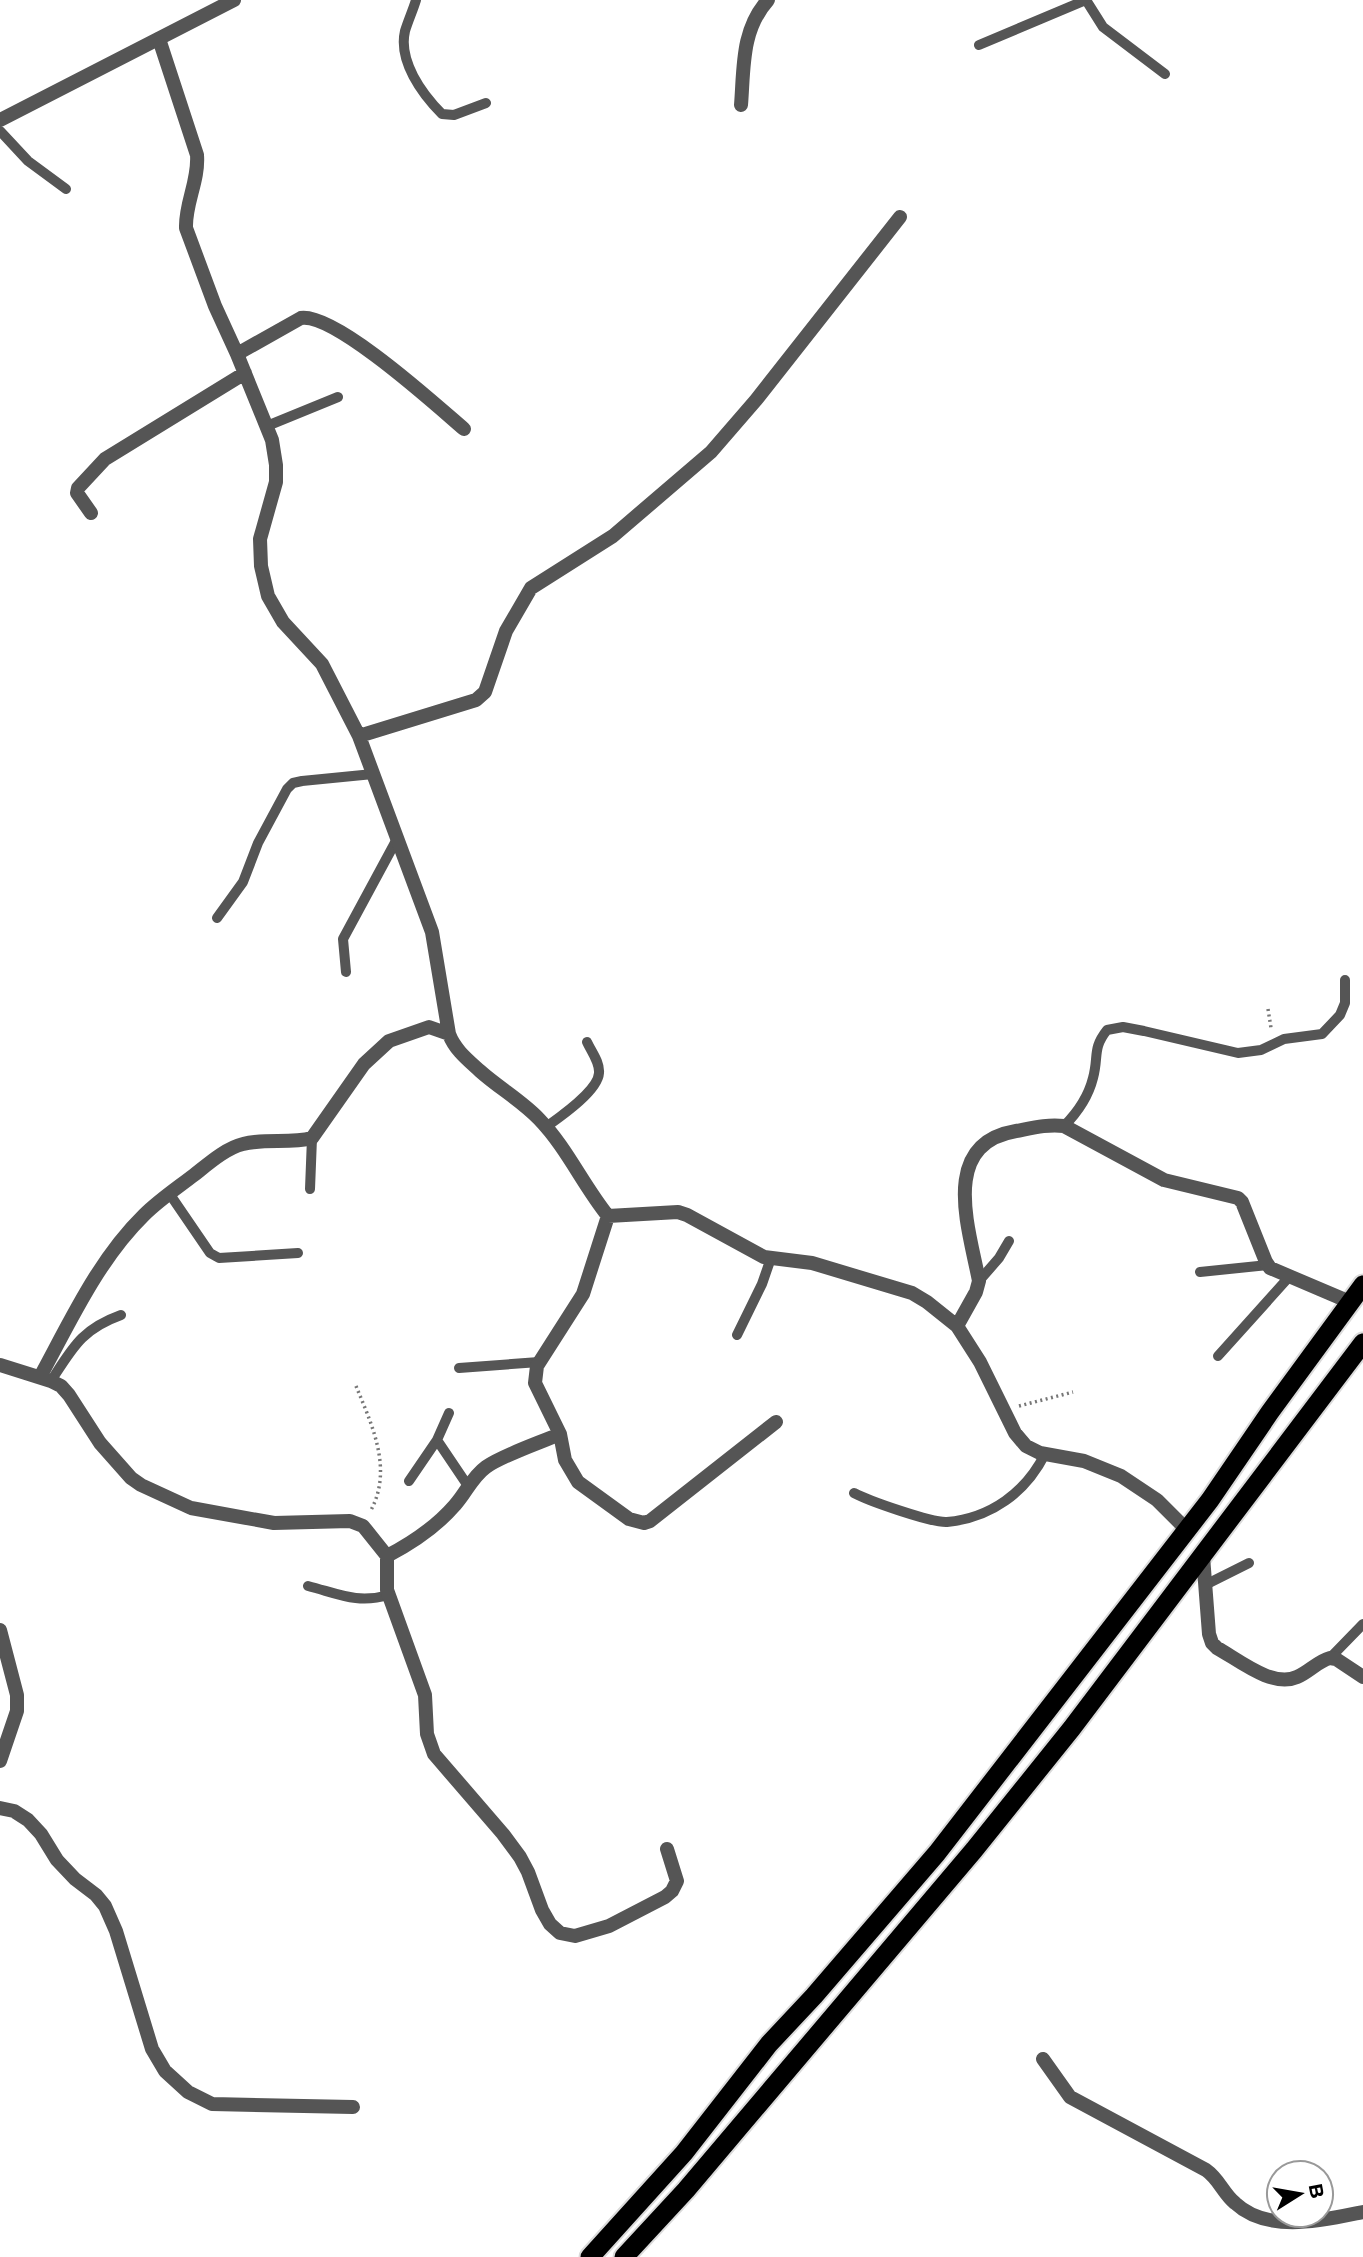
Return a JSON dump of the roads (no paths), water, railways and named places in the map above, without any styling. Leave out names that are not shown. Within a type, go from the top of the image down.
[{"type":"highway","points":[[590,2257],[692,2143],[769,2044],[937,1853],[1031,1728],[1188,1530],[1363,1285]]},
{"type":"highway","points":[[624,2257],[710,2161],[982,1840],[1072,1728],[1363,1343]]},
{"type":"highway","points":[[692,2143],[710,2161]]},
{"type":"street","points":[[0,120],[233,0]]},
{"type":"street","points":[[741,105],[747,35],[761,7],[768,0]]},
{"type":"street","points":[[159,39],[197,155],[198,168],[186,228],[215,306],[272,440],[276,482],[260,539],[261,566],[268,596],[283,622],[322,664],[359,736],[436,947],[453,1046],[537,1116],[559,1142],[590,1193],[608,1216]]},
{"type":"street","points":[[359,736],[476,700],[485,692],[506,631],[531,589],[613,536],[711,452],[756,400],[900,217]]},
{"type":"street","points":[[237,354],[301,318],[310,317],[360,345],[422,392],[464,429]]},
{"type":"street","points":[[91,513],[78,493],[78,488],[105,459],[245,373]]},
{"type":"street","points":[[46,1379],[93,1280],[143,1216],[212,1160],[241,1144],[312,1138],[363,1064],[389,1041],[429,1027],[449,1034]]},
{"type":"street","points":[[957,1326],[976,1292],[979,1281],[964,1196],[967,1169],[980,1147],[1000,1133],[1049,1124],[1064,1126],[1164,1180],[1238,1198],[1268,1265],[1275,1271],[1350,1302]]},
{"type":"street","points":[[608,1216],[678,1212],[687,1214],[753,1252],[771,1258],[812,1263],[912,1293],[957,1326],[980,1362],[1015,1433],[1026,1446],[1045,1454],[1084,1461],[1121,1476],[1157,1500],[1188,1530]]},
{"type":"street","points":[[608,1216],[583,1294],[539,1362],[534,1375],[535,1384],[560,1434],[565,1460],[578,1482],[629,1519],[644,1523],[776,1422]]},
{"type":"street","points":[[0,1365],[61,1386],[100,1443],[131,1478],[141,1485],[201,1511],[274,1523],[351,1521],[363,1526],[387,1556],[388,1595],[425,1695],[427,1734],[434,1754],[520,1857],[542,1910],[560,1934],[575,1936],[609,1926],[665,1897],[677,1881],[667,1849]]},
{"type":"street","points":[[387,1556],[436,1526],[486,1466],[560,1434]]},
{"type":"street","points":[[1203,1556],[1209,1634],[1217,1648],[1272,1679],[1298,1677],[1330,1658],[1336,1659],[1363,1677]]},
{"type":"street","points":[[0,1630],[17,1695],[17,1711],[0,1761]]},
{"type":"street","points":[[0,1808],[14,1811],[28,1820],[41,1834],[57,1860],[105,1906],[116,1931],[152,2049],[165,2071],[188,2092],[212,2104],[353,2107]]},
{"type":"street","points":[[1043,2059],[1070,2097],[1206,2170],[1217,2178],[1226,2194],[1237,2205],[1261,2218],[1275,2222],[1327,2219],[1363,2212]]},
{"type":"lane","points":[[416,0],[405,32],[404,52],[418,82],[442,114],[454,115],[486,103]]},
{"type":"lane","points":[[979,45],[1086,0],[1103,27],[1165,74]]},
{"type":"lane","points":[[0,131],[28,161],[66,189]]},
{"type":"lane","points":[[267,426],[338,397]]},
{"type":"lane","points":[[217,918],[243,882],[258,843],[287,789],[293,783],[373,775]]},
{"type":"lane","points":[[346,972],[343,939],[397,839]]},
{"type":"lane","points":[[1064,1126],[1086,1099],[1096,1068],[1097,1045],[1107,1030],[1123,1027],[1238,1054],[1261,1050],[1284,1039],[1322,1034],[1340,1015],[1345,1003],[1345,980]]},
{"type":"lane","points":[[546,1127],[567,1112],[595,1084],[599,1076],[599,1068],[587,1042]]},
{"type":"lane","points":[[310,1189],[312,1138]]},
{"type":"lane","points":[[169,1194],[210,1253],[219,1258],[298,1253]]},
{"type":"lane","points":[[979,1281],[999,1258],[1009,1241]]},
{"type":"lane","points":[[737,1335],[762,1284],[771,1258]]},
{"type":"lane","points":[[1200,1272],[1268,1265]]},
{"type":"lane","points":[[1218,1356],[1289,1276]]},
{"type":"lane","points":[[46,1379],[84,1334],[102,1322],[121,1315]]},
{"type":"lane","points":[[459,1368],[539,1362]]},
{"type":"lane","points":[[410,1481],[437,1440],[449,1413]]},
{"type":"lane","points":[[437,1440],[468,1486]]},
{"type":"lane","points":[[854,1493],[870,1502],[945,1522],[986,1512],[1001,1504],[1029,1480],[1045,1454]]},
{"type":"lane","points":[[1205,1585],[1249,1563]]},
{"type":"lane","points":[[309,1586],[359,1600],[388,1595]]},
{"type":"lane","points":[[1330,1658],[1363,1624]]}]
